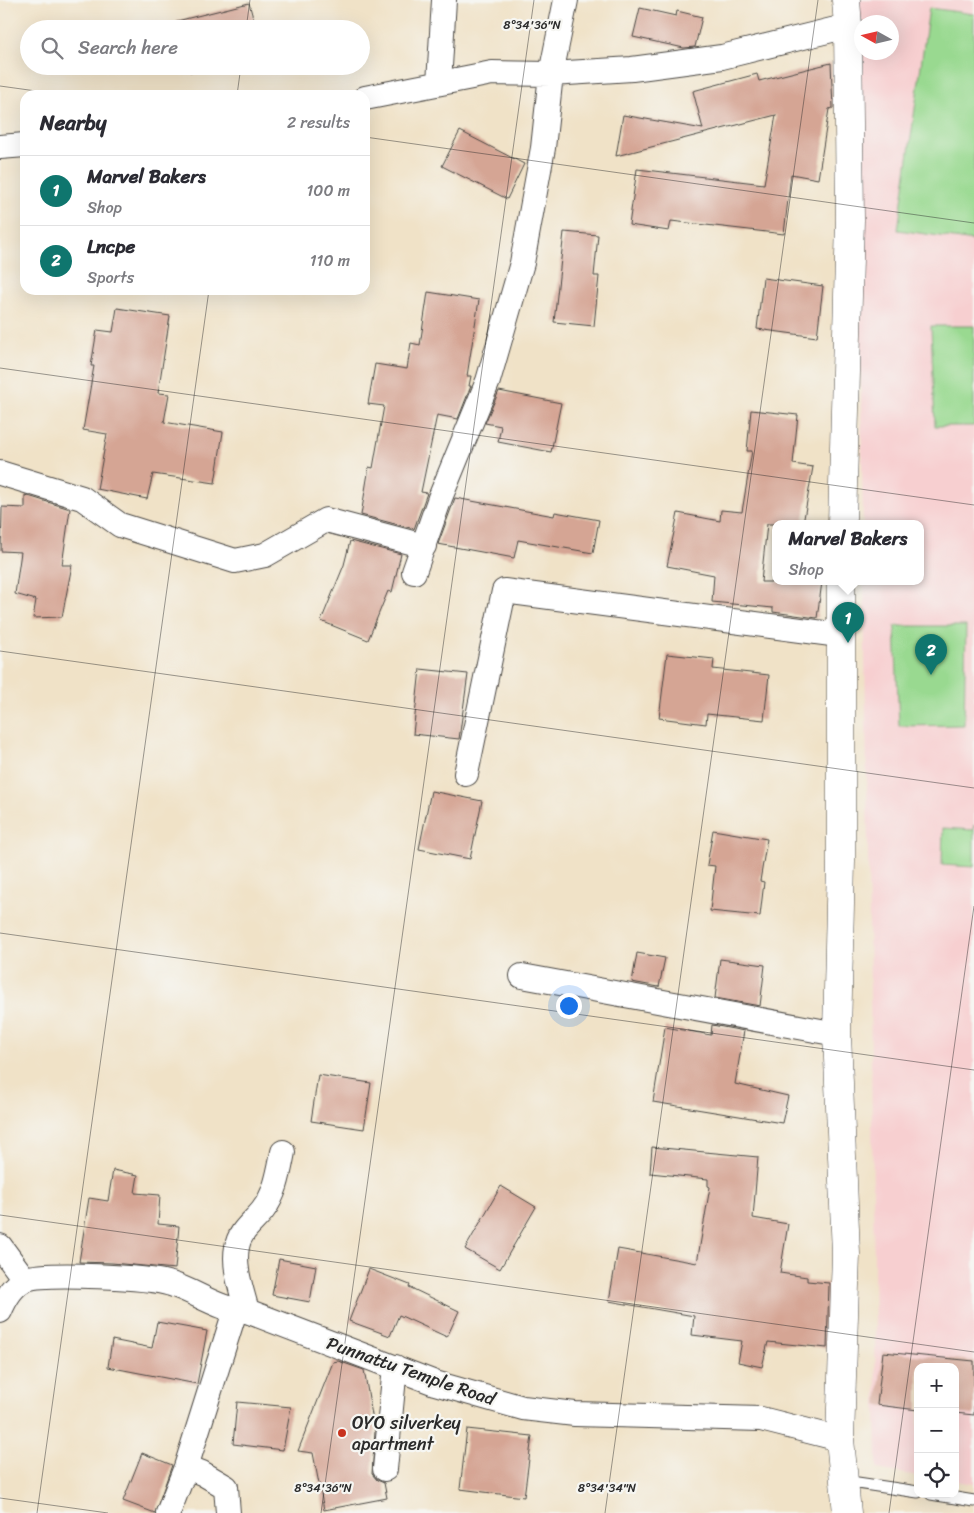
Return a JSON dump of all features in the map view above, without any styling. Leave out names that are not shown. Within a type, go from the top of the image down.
[{"type":"street","points":[[439,83],[444,0]]},
{"type":"street","points":[[414,572],[440,498],[488,381],[522,263],[544,148],[551,74],[566,0]]},
{"type":"street","points":[[370,97],[492,74],[551,74],[632,69],[722,58],[847,13],[850,220],[842,520]]},
{"type":"street","points":[[0,147],[20,145]]},
{"type":"street","points":[[0,473],[82,498],[120,525],[235,561],[265,555],[326,520],[424,546]]},
{"type":"street","points":[[841,585],[839,635],[841,861],[837,1034],[846,1254],[840,1439],[847,1513]]},
{"type":"street","points":[[466,774],[504,591],[839,635]]},
{"type":"street","points":[[522,976],[837,1034]]},
{"type":"street","points":[[168,1513],[241,1311],[235,1263],[237,1245],[246,1227],[264,1209],[275,1188],[284,1152]]},
{"type":"street","points":[[0,1246],[25,1280],[6,1295],[0,1311]]},
{"type":"street","name":"Punnattu Temple Road","points":[[25,1280],[52,1276],[113,1277],[170,1283],[435,1383],[523,1408],[575,1414],[761,1419],[840,1439]]},
{"type":"street","points":[[386,1469],[395,1367]]},
{"type":"street","points":[[186,1467],[202,1473],[226,1487],[228,1513]]},
{"type":"lane","points":[[844,1481],[914,1491]]},
{"type":"lane","points":[[956,1498],[974,1501]]},
{"type":"shaded area","points":[[855,0],[974,0],[974,1484],[959,1482],[959,1363],[914,1363],[914,1475],[877,1469],[864,585],[924,585],[924,520],[863,520],[856,60],[899,60],[899,15],[855,15]]},
{"type":"green space","points":[[929,8],[974,14],[974,241],[898,230]]},
{"type":"green space","points":[[931,326],[974,326],[974,426],[935,426]]},
{"type":"green space","points":[[895,626],[966,626],[964,725],[899,726]]},
{"type":"green space","points":[[974,825],[974,867],[942,865],[943,828],[973,830]]},
{"type":"building","points":[[249,3],[254,20],[181,20]]},
{"type":"building","points":[[640,8],[676,16],[677,11],[702,17],[695,47],[684,48],[633,37]]},
{"type":"building","points":[[831,63],[833,108],[829,109],[818,179],[791,174],[784,234],[671,221],[669,231],[629,225],[637,169],[764,184],[776,115],[616,156],[623,115],[703,129],[693,91],[757,74],[759,81]]},
{"type":"building","points":[[460,131],[524,164],[507,199],[442,166]]},
{"type":"building","points":[[564,232],[598,235],[594,276],[599,276],[594,326],[554,322]]},
{"type":"building","points":[[763,278],[823,286],[817,337],[757,329]]},
{"type":"building","points":[[428,292],[479,300],[467,376],[471,376],[469,386],[471,386],[458,419],[437,415],[421,492],[427,493],[414,529],[361,515],[369,467],[373,468],[384,406],[368,404],[375,364],[407,369],[411,343],[420,345]]},
{"type":"building","points":[[117,308],[170,316],[158,393],[169,394],[164,422],[223,432],[215,483],[153,474],[147,499],[97,489],[107,434],[83,430],[94,366],[91,366],[97,330],[113,332]]},
{"type":"building","points":[[499,391],[561,403],[551,452],[498,442],[501,426],[485,423]]},
{"type":"building","points":[[751,410],[798,415],[793,464],[813,467],[804,520],[772,520],[772,524],[767,524],[761,582],[772,582],[772,585],[822,585],[817,618],[773,612],[773,608],[712,602],[714,575],[667,566],[678,513],[720,521],[721,510],[742,512],[752,451],[747,451]]},
{"type":"building","points":[[25,495],[70,509],[62,565],[72,565],[62,617],[33,618],[36,600],[15,594],[21,552],[1,551],[2,507],[25,508]]},
{"type":"building","points":[[455,498],[554,516],[555,512],[599,520],[593,553],[518,540],[514,558],[438,544]]},
{"type":"building","points":[[350,541],[401,554],[392,592],[388,591],[368,640],[321,621],[344,565]]},
{"type":"building","points":[[667,654],[714,659],[713,669],[769,675],[764,720],[707,714],[706,724],[659,718]]},
{"type":"building","points":[[420,669],[468,674],[459,739],[413,734]]},
{"type":"building","points":[[431,791],[482,801],[470,859],[419,849]]},
{"type":"building","points":[[713,830],[767,839],[760,881],[764,882],[760,916],[710,911],[715,866],[707,865]]},
{"type":"building","points":[[637,953],[665,958],[659,987],[632,982]]},
{"type":"building","points":[[720,959],[765,965],[760,1006],[715,998]]},
{"type":"building","points":[[712,1025],[744,1031],[735,1084],[788,1096],[782,1123],[653,1102],[665,1027],[711,1035]]},
{"type":"building","points":[[318,1075],[371,1083],[364,1129],[311,1121]]},
{"type":"building","points":[[652,1147],[758,1157],[753,1218],[788,1224],[780,1273],[807,1277],[807,1281],[829,1283],[827,1348],[768,1342],[762,1367],[738,1362],[742,1341],[692,1335],[694,1316],[609,1301],[618,1249],[697,1263],[710,1187],[708,1186],[708,1179],[650,1173]]},
{"type":"building","points":[[113,1170],[138,1175],[135,1193],[160,1195],[158,1224],[179,1226],[175,1269],[79,1262],[89,1198],[108,1201]]},
{"type":"building","points":[[501,1186],[536,1207],[500,1269],[465,1249]]},
{"type":"building","points":[[279,1259],[316,1266],[310,1302],[272,1295]]},
{"type":"building","points":[[369,1269],[410,1285],[409,1287],[459,1311],[447,1337],[399,1315],[390,1336],[349,1321]]},
{"type":"building","points":[[157,1322],[207,1331],[197,1384],[108,1367],[112,1340],[152,1348]]},
{"type":"building","points":[[883,1352],[974,1361],[974,1415],[959,1413],[959,1363],[914,1363],[914,1410],[877,1405]]},
{"type":"building","name":"OYO silverkey apartment","points":[[338,1361],[364,1370],[375,1432],[372,1474],[377,1480],[384,1483],[387,1498],[324,1510],[313,1453],[298,1451],[333,1362]]},
{"type":"building","points":[[237,1402],[291,1407],[283,1450],[233,1444]]},
{"type":"building","points":[[467,1429],[532,1436],[524,1497],[460,1489]]},
{"type":"building","points":[[142,1453],[172,1465],[155,1513],[123,1501]]},
{"type":"place","name":"Marvel Bakers","points":[[848,643]]},
{"type":"place","name":"Lncpe","points":[[931,675]]},
{"type":"place","name":"OYO silverkey apartment","points":[[342,1433]]}]
